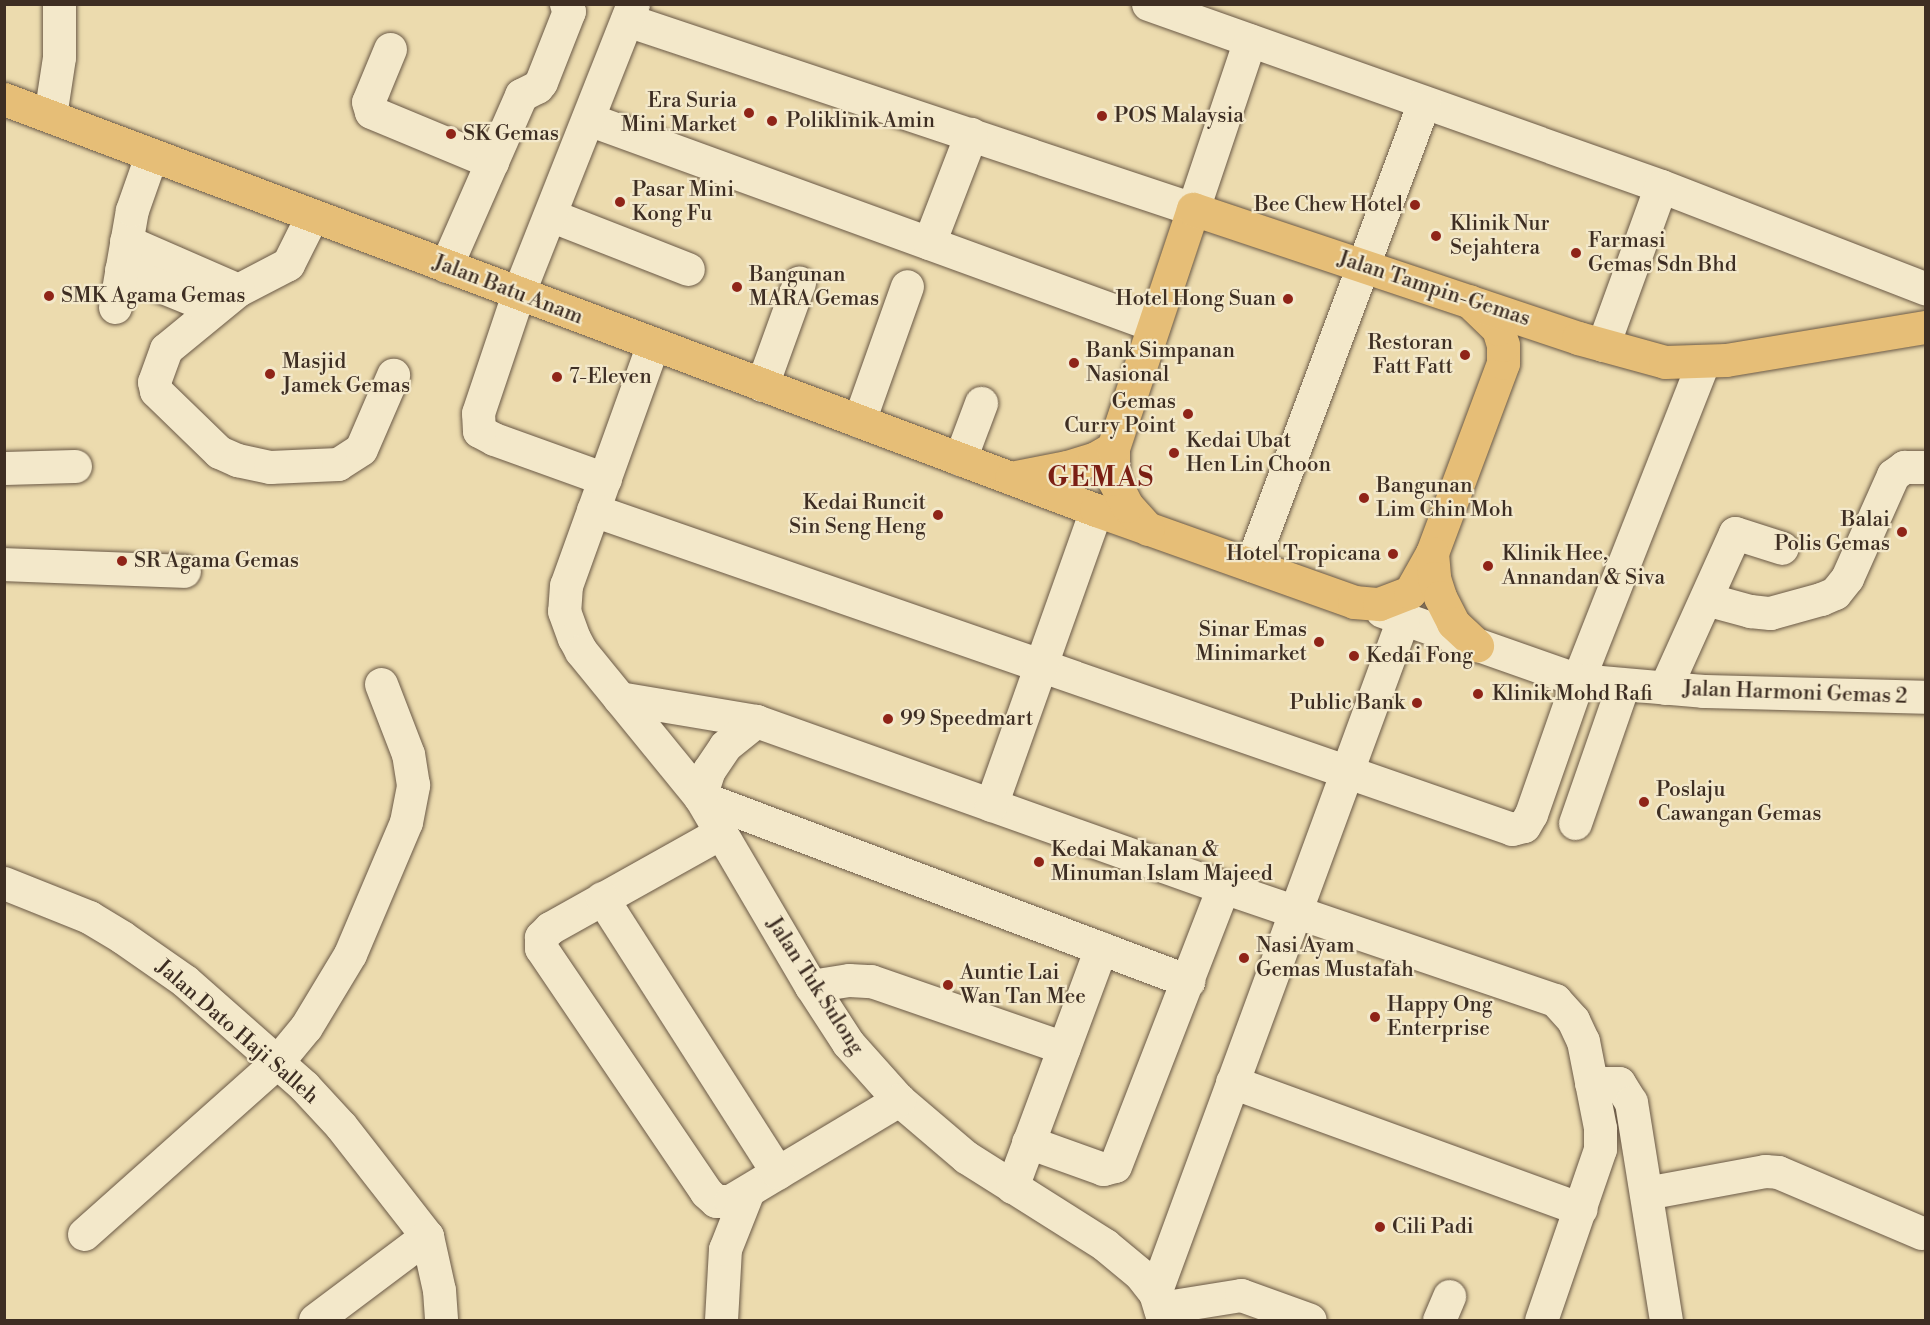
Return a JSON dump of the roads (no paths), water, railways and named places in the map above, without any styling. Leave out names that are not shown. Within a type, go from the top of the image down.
[{"type":"highway","name":"Jalan Batu Anam","points":[[4,99],[1011,478]]},
{"type":"highway","name":"Jalan Tampin-Gemas","points":[[1193,209],[1591,341],[1665,362],[1703,363],[1926,327]]},
{"type":"highway","points":[[1148,529],[1127,506],[1113,479],[1113,448],[1193,209]]},
{"type":"highway","points":[[1011,478],[1354,602],[1379,604],[1410,592],[1432,553],[1503,363],[1503,345],[1498,329],[1468,301]]},
{"type":"highway","points":[[1503,363],[1520,348],[1549,339],[1591,341]]},
{"type":"highway","points":[[1011,478],[1067,467],[1094,459],[1113,448]]},
{"type":"highway","points":[[1432,553],[1434,578],[1440,597],[1453,623],[1477,645]]},
{"type":"street","points":[[446,267],[521,95],[537,87],[541,82],[568,11],[566,4]]},
{"type":"street","points":[[1148,4],[1660,186],[1926,289]]},
{"type":"street","points":[[50,116],[59,57],[56,6]]},
{"type":"street","points":[[604,479],[479,431],[478,413],[518,294],[630,12],[971,134],[1193,209],[1250,40]]},
{"type":"street","points":[[390,49],[368,102],[370,112],[492,162]]},
{"type":"street","points":[[1251,565],[1365,266],[1424,102]]},
{"type":"street","points":[[588,119],[1154,325]]},
{"type":"street","points":[[929,243],[971,134]]},
{"type":"street","points":[[115,307],[132,210],[151,156]]},
{"type":"street","points":[[1591,341],[1660,186]]},
{"type":"street","points":[[550,215],[688,269]]},
{"type":"street","points":[[312,216],[288,264],[226,299],[166,349],[154,382],[156,391],[219,452],[237,460],[270,467],[338,464],[361,449],[393,375]]},
{"type":"street","points":[[124,255],[226,299]]},
{"type":"street","points":[[762,385],[799,283]]},
{"type":"street","points":[[859,421],[907,286]]},
{"type":"street","name":"Jalan Tuk Sulong","points":[[653,344],[566,585],[564,611],[581,651],[700,797],[811,986],[848,1043],[899,1100],[966,1157],[1105,1245],[1140,1274],[1160,1307]]},
{"type":"street","points":[[593,510],[1345,773],[1512,829],[1524,826],[1531,814],[1578,680],[1703,363]]},
{"type":"street","points":[[960,459],[981,403]]},
{"type":"street","points":[[4,468],[75,466]]},
{"type":"street","points":[[1706,599],[1750,611],[1770,613],[1835,593],[1847,578],[1893,475],[1904,467],[1926,467]]},
{"type":"street","points":[[991,806],[1095,510]]},
{"type":"street","points":[[1665,688],[1735,533],[1782,548]]},
{"type":"street","points":[[4,564],[184,571]]},
{"type":"street","name":"Jalan Harmoni Gemas 2","points":[[1354,602],[1578,680],[1703,692],[1926,697]]},
{"type":"street","points":[[1310,1320],[1244,1308],[1160,1307],[1232,1082],[1403,619]]},
{"type":"street","points":[[84,1234],[277,1062],[306,1027],[350,954],[406,822],[411,800],[412,768],[381,684]]},
{"type":"street","points":[[1575,823],[1623,685]]},
{"type":"street","points":[[619,698],[756,721],[991,806],[1555,1000],[1573,1020],[1583,1041],[1600,1128],[1600,1149],[1541,1320]]},
{"type":"street","points":[[756,721],[725,746],[709,770],[700,797],[1188,981]]},
{"type":"street","points":[[720,834],[544,932],[540,942],[541,948],[706,1192],[716,1201],[730,1202],[899,1100]]},
{"type":"street","name":"Jalan Dato Haji Salleh","points":[[4,883],[89,917],[185,981],[304,1086],[341,1126],[427,1236]]},
{"type":"street","points":[[1029,1142],[1103,1169],[1115,1166],[1223,887]]},
{"type":"street","points":[[602,898],[778,1173]]},
{"type":"street","points":[[1012,1187],[1101,948]]},
{"type":"street","points":[[811,986],[849,980],[871,981],[1064,1048]]},
{"type":"street","points":[[1232,1082],[1581,1209]]},
{"type":"street","points":[[1591,1083],[1619,1083],[1631,1102],[1666,1320]]},
{"type":"street","points":[[1646,1193],[1765,1172],[1778,1172],[1922,1233]]},
{"type":"street","points":[[721,1320],[725,1248],[748,1191]]},
{"type":"street","points":[[315,1320],[427,1236],[439,1290],[441,1320]]},
{"type":"place","name":"Era Suria Mini Market","points":[[749,113]]},
{"type":"place","name":"POS Malaysia","points":[[1102,116]]},
{"type":"place","name":"Poliklinik Amin","points":[[772,121]]},
{"type":"place","name":"SK Gemas","points":[[451,134]]},
{"type":"place","name":"Pasar Mini Kong Fu","points":[[620,202]]},
{"type":"place","name":"Bee Chew Hotel","points":[[1415,205]]},
{"type":"place","name":"Klinik Nur Sejahtera","points":[[1436,236]]},
{"type":"place","name":"Farmasi Gemas Sdn Bhd","points":[[1576,253]]},
{"type":"place","name":"Bangunan MARA Gemas","points":[[737,287]]},
{"type":"place","name":"SMK Agama Gemas","points":[[49,296]]},
{"type":"place","name":"Hotel Hong Suan","points":[[1288,299]]},
{"type":"place","name":"Restoran Fatt Fatt","points":[[1465,355]]},
{"type":"place","name":"Bank Simpanan Nasional","points":[[1074,363]]},
{"type":"place","name":"Masjid Jamek Gemas","points":[[270,374]]},
{"type":"place","name":"7-Eleven","points":[[557,377]]},
{"type":"place","name":"Gemas Curry Point","points":[[1188,414]]},
{"type":"place","name":"Kedai Ubat Hen Lin Choon","points":[[1174,453]]},
{"type":"place","name":"Bangunan Lim Chin Moh","points":[[1364,498]]},
{"type":"place","name":"Kedai Runcit Sin Seng Heng","points":[[938,515]]},
{"type":"place","name":"Balai Polis Gemas","points":[[1902,532]]},
{"type":"place","name":"Hotel Tropicana","points":[[1393,554]]},
{"type":"place","name":"SR Agama Gemas","points":[[122,561]]},
{"type":"place","name":"Klinik Hee, Annandan & Siva","points":[[1488,566]]},
{"type":"place","name":"Sinar Emas Minimarket","points":[[1319,642]]},
{"type":"place","name":"Kedai Fong","points":[[1354,656]]},
{"type":"place","name":"Klinik Mohd Rafi","points":[[1478,694]]},
{"type":"place","name":"Public Bank","points":[[1417,703]]},
{"type":"place","name":"99 Speedmart","points":[[888,719]]},
{"type":"place","name":"Poslaju Cawangan Gemas","points":[[1644,802]]},
{"type":"place","name":"Kedai Makanan & Minuman Islam Majeed","points":[[1039,862]]},
{"type":"place","name":"Nasi Ayam Gemas Mustafah","points":[[1244,958]]},
{"type":"place","name":"Auntie Lai Wan Tan Mee","points":[[948,985]]},
{"type":"place","name":"Happy Ong Enterprise","points":[[1375,1017]]},
{"type":"place","name":"Cili Padi","points":[[1380,1227]]},
{"type":"district","name":"GEMAS","points":[[1101,479]]}]
